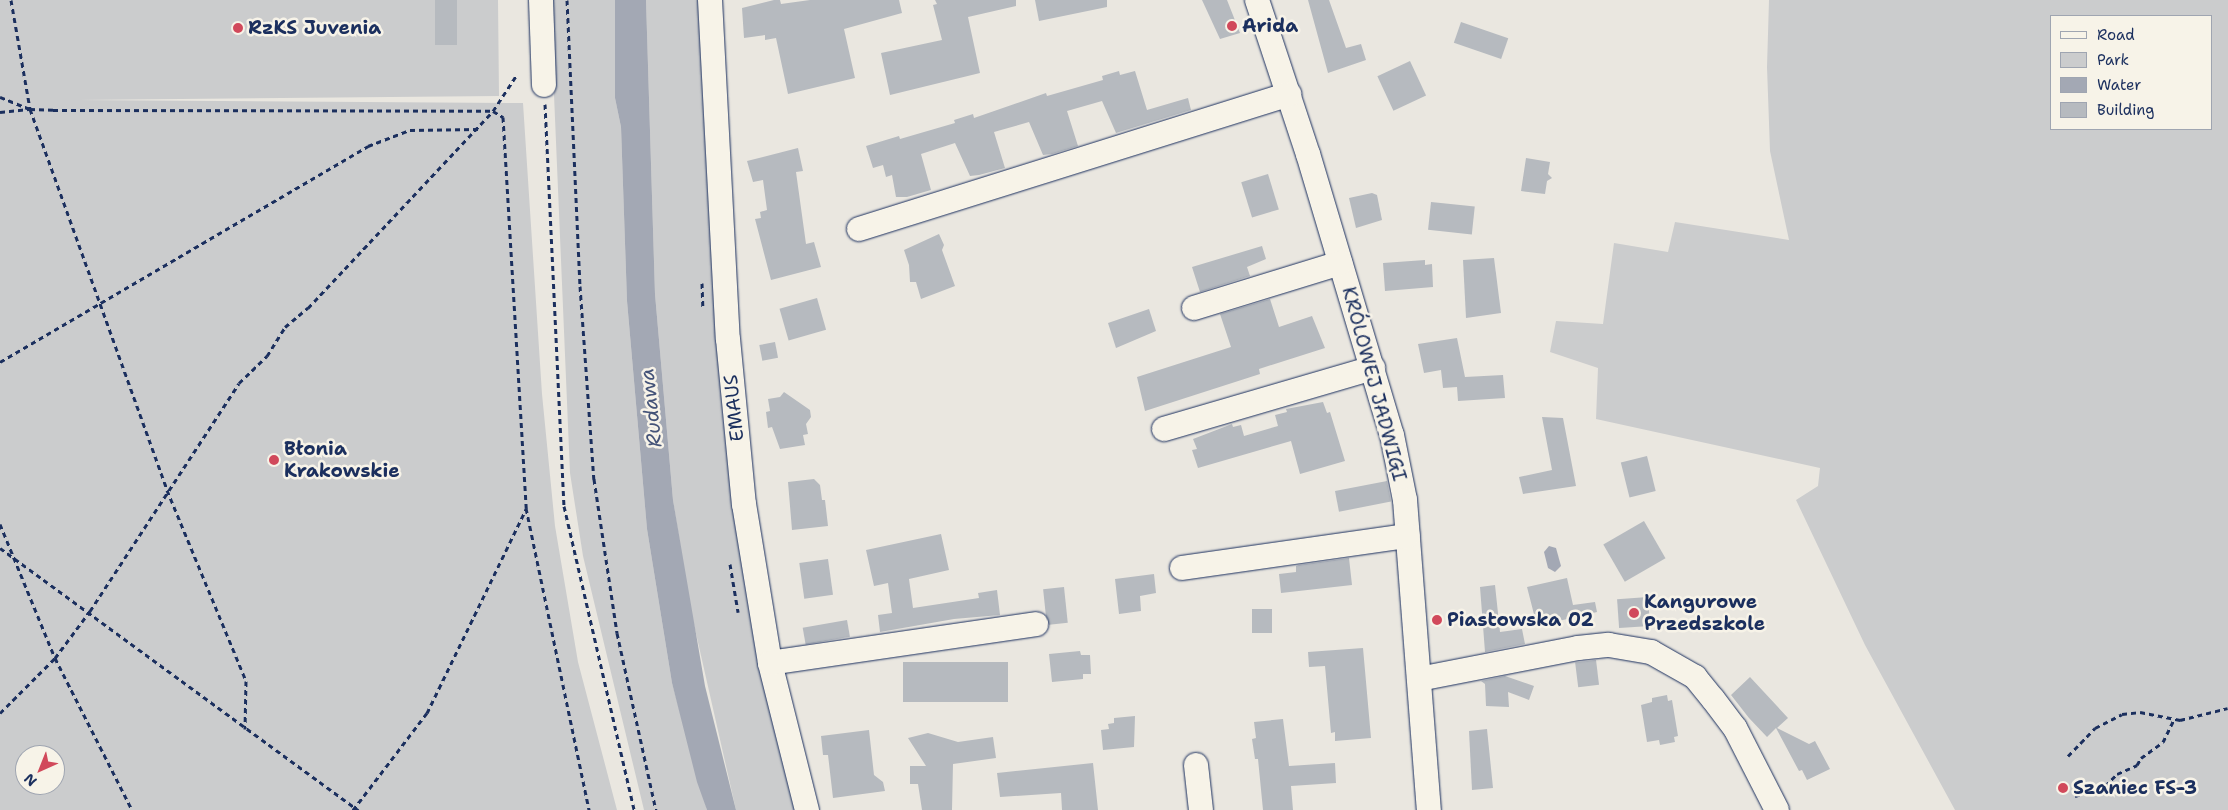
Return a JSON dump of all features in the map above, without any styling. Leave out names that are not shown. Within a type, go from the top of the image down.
[{"type":"street","points":[[541,0],[544,85]]},
{"type":"street","name":"EMAUS","points":[[710,0],[732,390],[744,504],[770,663],[807,810]]},
{"type":"street","name":"KRÓLOWEJ JADWIGI","points":[[1257,0],[1290,94],[1394,443],[1408,536],[1429,810]]},
{"type":"street","points":[[859,229],[1290,94]]},
{"type":"street","points":[[1194,308],[1340,263]]},
{"type":"street","points":[[1164,429],[1373,368]]},
{"type":"street","points":[[1182,568],[1408,536]]},
{"type":"street","points":[[770,663],[1036,624]]},
{"type":"street","points":[[1419,679],[1578,648],[1609,645],[1651,652],[1695,677],[1713,699],[1735,728],[1777,810]]},
{"type":"street","points":[[1196,764],[1201,810]]},
{"type":"path","points":[[11,0],[30,109],[75,231],[98,305],[167,490],[246,681],[246,729]]},
{"type":"path","points":[[567,0],[580,286],[594,479],[617,633],[656,810]]},
{"type":"path","points":[[0,713],[55,658],[90,610],[239,383],[267,356],[285,327],[308,308],[478,128],[493,111],[516,76]]},
{"type":"path","points":[[544,85],[564,506],[634,810]]},
{"type":"path","points":[[0,97],[30,109]]},
{"type":"path","points":[[0,112],[30,109],[493,111],[503,117],[526,508],[589,810]]},
{"type":"path","points":[[0,362],[368,146],[410,130],[478,128]]},
{"type":"path","points":[[0,548],[90,610],[355,809],[427,713],[526,508]]},
{"type":"path","points":[[0,524],[55,658],[132,810]]},
{"type":"path","points":[[2068,756],[2095,728],[2122,714],[2140,712],[2174,719],[2206,716],[2228,708]]},
{"type":"path","points":[[2076,796],[2105,786],[2117,774],[2137,764],[2141,758],[2163,742],[2174,719]]},
{"type":"green space","name":"Błonia Krakowskie","points":[[0,0],[498,0],[499,96],[79,100],[523,103],[542,394],[555,526],[578,662],[617,810],[0,810]]},
{"type":"green space","points":[[550,0],[615,0],[615,98],[621,127],[627,301],[647,529],[672,683],[707,810],[644,810],[583,556],[570,473]]},
{"type":"green space","points":[[646,0],[705,0],[718,328],[800,810],[736,810],[690,607],[673,500],[655,294]]},
{"type":"green space","points":[[1769,0],[2228,0],[2228,810],[1955,810],[1865,645],[1796,500],[1818,486],[1820,468],[1596,419],[1598,368],[1550,352],[1556,321],[1603,324],[1614,243],[1668,252],[1675,222],[1789,240],[1770,151],[1767,67]]},
{"type":"water","name":"Rudawa","points":[[615,0],[646,0],[655,294],[673,500],[705,686],[736,810],[707,810],[697,782],[672,683],[647,529],[627,301],[621,127],[615,98]]},
{"type":"water","points":[[1549,546],[1556,548],[1561,566],[1555,572],[1548,568],[1544,552]]},
{"type":"building","points":[[435,0],[457,0],[457,45],[435,45]]},
{"type":"building","points":[[780,0],[781,4],[810,0],[899,0],[902,13],[844,29],[855,78],[788,94],[776,38],[765,40],[765,35],[744,38],[742,8]]},
{"type":"building","points":[[935,0],[1016,0],[1016,6],[968,17],[980,73],[890,95],[881,53],[942,40],[933,5],[937,4]]},
{"type":"building","points":[[1035,0],[1107,0],[1107,7],[1039,21]]},
{"type":"building","points":[[1202,0],[1227,0],[1240,33],[1220,39]]},
{"type":"building","points":[[1308,0],[1329,0],[1346,48],[1361,44],[1366,60],[1328,73]]},
{"type":"building","points":[[1461,22],[1508,38],[1501,59],[1454,43]]},
{"type":"building","points":[[1410,61],[1426,95],[1393,111],[1377,76]]},
{"type":"building","points":[[1119,71],[1120,75],[1135,71],[1147,110],[1188,98],[1191,110],[1116,133],[1102,101],[1067,111],[1078,146],[1052,154],[1043,155],[1029,122],[994,132],[1005,168],[979,175],[970,176],[955,143],[921,154],[931,190],[907,197],[896,197],[892,175],[886,177],[883,165],[873,168],[866,146],[899,136],[900,139],[955,123],[954,120],[973,114],[974,118],[1046,93],[1047,96],[1103,80],[1102,76]]},
{"type":"building","points":[[798,148],[803,171],[796,172],[806,244],[814,242],[821,267],[771,280],[755,219],[761,218],[760,212],[767,210],[763,180],[753,182],[747,161]]},
{"type":"building","points":[[1526,158],[1550,162],[1548,174],[1552,178],[1547,181],[1545,194],[1521,191]]},
{"type":"building","points":[[1268,174],[1279,209],[1252,218],[1241,182]]},
{"type":"building","points":[[1372,193],[1377,195],[1382,220],[1356,228],[1349,198]]},
{"type":"building","points":[[1431,202],[1475,207],[1472,234],[1428,230]]},
{"type":"building","points":[[939,234],[944,245],[942,250],[955,286],[921,299],[916,282],[910,282],[909,265],[904,250]]},
{"type":"building","points":[[1262,246],[1266,259],[1247,267],[1250,276],[1200,292],[1192,267]]},
{"type":"building","points":[[1494,258],[1501,313],[1466,318],[1463,260]]},
{"type":"building","points":[[1425,260],[1425,265],[1432,264],[1433,287],[1385,291],[1383,263]]},
{"type":"building","points":[[817,298],[826,330],[789,340],[780,309]]},
{"type":"building","points":[[1270,299],[1279,327],[1312,316],[1325,348],[1259,369],[1260,374],[1145,411],[1137,377],[1231,347],[1220,314]]},
{"type":"building","points":[[1149,309],[1156,331],[1116,348],[1108,323]]},
{"type":"building","points":[[1457,338],[1465,377],[1503,375],[1505,398],[1458,401],[1457,387],[1443,388],[1441,370],[1424,373],[1418,344]]},
{"type":"building","points":[[775,342],[778,358],[762,361],[759,345]]},
{"type":"building","points":[[784,392],[810,410],[811,417],[806,424],[808,434],[803,435],[805,445],[780,449],[772,427],[768,428],[766,412],[770,411],[768,399],[780,397]]},
{"type":"building","points":[[1323,402],[1327,413],[1330,412],[1345,461],[1300,474],[1291,441],[1198,468],[1192,450],[1197,449],[1193,439],[1232,424],[1233,427],[1241,425],[1244,436],[1278,426],[1275,415],[1287,412],[1286,409]]},
{"type":"building","points":[[1542,417],[1563,418],[1576,486],[1523,494],[1519,477],[1552,470]]},
{"type":"building","points":[[1647,456],[1656,491],[1630,497],[1621,463]]},
{"type":"building","points":[[814,479],[820,485],[822,500],[825,500],[828,526],[792,530],[788,482]]},
{"type":"building","points":[[1387,481],[1391,502],[1339,512],[1335,491]]},
{"type":"building","points":[[1644,521],[1666,558],[1625,582],[1603,544]]},
{"type":"building","points":[[941,534],[949,570],[909,579],[913,608],[979,598],[978,593],[997,590],[1000,615],[954,619],[880,632],[878,615],[892,613],[888,583],[874,586],[866,550]]},
{"type":"building","points":[[1349,558],[1352,585],[1281,593],[1279,574],[1296,572],[1296,566],[1299,565]]},
{"type":"building","points":[[828,559],[833,595],[804,599],[799,563]]},
{"type":"building","points":[[1154,574],[1156,593],[1140,596],[1141,611],[1119,614],[1115,579]]},
{"type":"building","points":[[1567,578],[1573,605],[1595,602],[1597,612],[1537,626],[1527,587]]},
{"type":"building","points":[[1495,585],[1500,632],[1522,629],[1525,644],[1485,652],[1480,587]]},
{"type":"building","points":[[1064,587],[1068,623],[1047,625],[1043,589]]},
{"type":"building","name":"Kangurowe Przedszkole","points":[[1648,597],[1650,626],[1619,628],[1617,599]]},
{"type":"building","points":[[1252,609],[1272,609],[1272,633],[1252,633]]},
{"type":"building","points":[[847,620],[850,637],[806,645],[803,628]]},
{"type":"building","points":[[1363,648],[1371,738],[1335,741],[1335,732],[1331,733],[1325,666],[1309,667],[1308,652]]},
{"type":"building","points":[[1080,651],[1081,655],[1090,655],[1091,674],[1083,674],[1083,679],[1052,682],[1049,654]]},
{"type":"building","points":[[1596,660],[1599,685],[1578,687],[1575,663]]},
{"type":"building","points":[[903,662],[1008,662],[1008,702],[903,702]]},
{"type":"building","points":[[1505,676],[1534,686],[1529,700],[1508,692],[1509,707],[1486,706],[1485,684],[1481,681]]},
{"type":"building","points":[[1750,677],[1788,718],[1777,728],[1809,744],[1815,741],[1830,769],[1807,780],[1802,770],[1799,771],[1776,728],[1767,737],[1749,718],[1731,695]]},
{"type":"building","points":[[1667,695],[1668,701],[1672,700],[1678,736],[1674,737],[1675,742],[1660,745],[1659,740],[1647,742],[1641,705],[1652,702],[1652,698]]},
{"type":"building","points":[[1135,716],[1134,747],[1103,750],[1101,730],[1109,729],[1108,724],[1114,723],[1114,718]]},
{"type":"building","points":[[1283,719],[1289,766],[1335,763],[1336,783],[1291,786],[1293,810],[1263,810],[1258,759],[1255,759],[1252,739],[1256,738],[1254,722]]},
{"type":"building","points":[[1487,729],[1493,788],[1472,790],[1469,731]]},
{"type":"building","points":[[869,730],[874,775],[883,782],[885,791],[833,798],[828,755],[823,755],[821,736]]},
{"type":"building","points":[[928,733],[958,742],[993,737],[996,758],[953,764],[952,810],[922,810],[918,784],[910,784],[910,766],[926,766],[908,738]]},
{"type":"building","points":[[1093,763],[1098,810],[1062,810],[1061,793],[1000,797],[997,773]]},
{"type":"place","name":"Arida","points":[[1232,26]]},
{"type":"place","name":"RzKS Juvenia","points":[[238,28]]},
{"type":"place","name":"Błonia Krakowskie","points":[[274,460]]},
{"type":"place","name":"Kangurowe Przedszkole","points":[[1634,613]]},
{"type":"place","name":"Piastowska 02","points":[[1437,620]]},
{"type":"place","name":"Szaniec FS-3","points":[[2063,788]]}]
